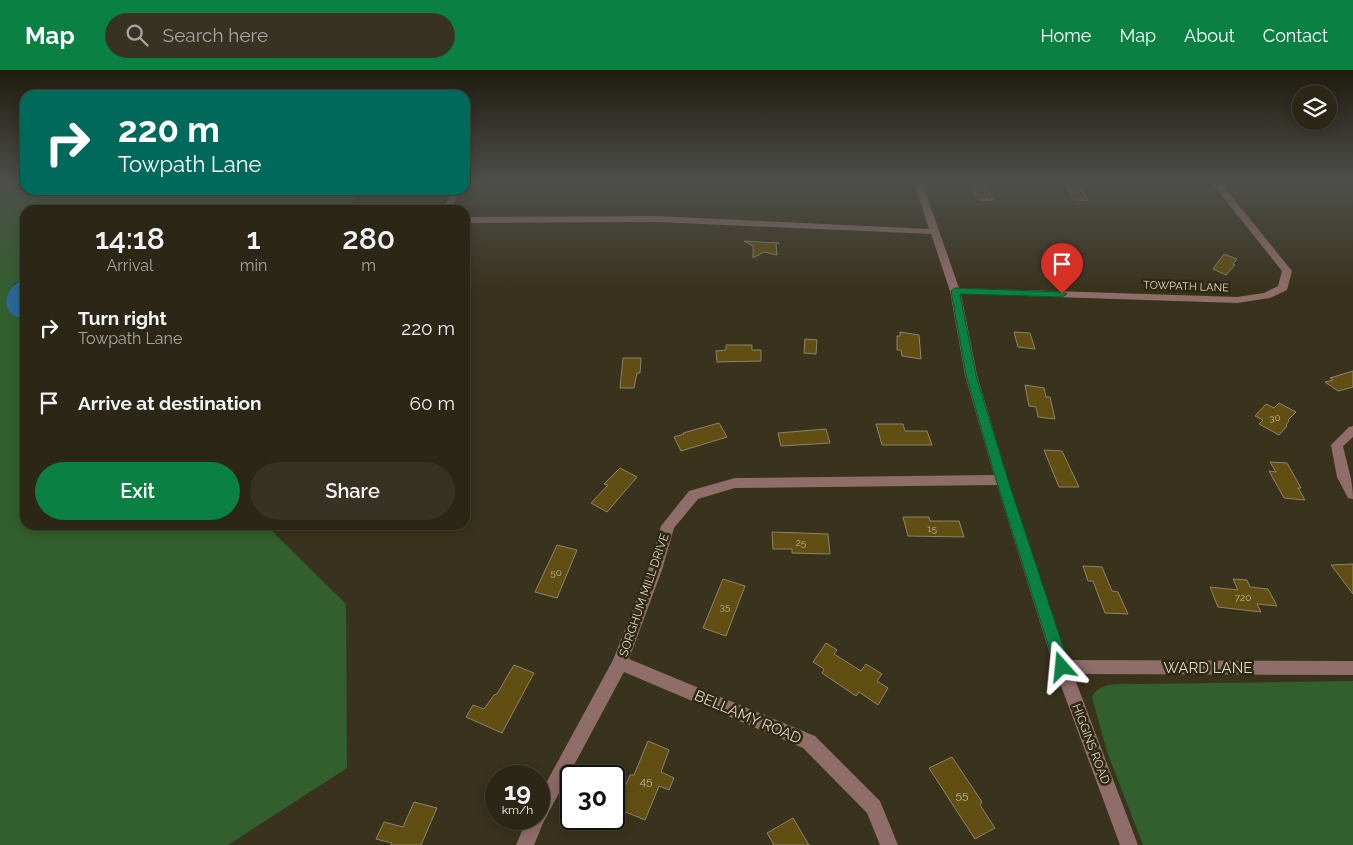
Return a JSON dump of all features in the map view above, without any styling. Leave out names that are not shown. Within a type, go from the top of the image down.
[{"type":"street","name":"HIGGINS ROAD","points":[[931,218],[955,291],[971,375],[1002,480],[1062,667],[1129,845]]},
{"type":"street","name":"TOWPATH LANE","points":[[955,291],[1237,300],[1266,296],[1283,288],[1288,271],[1245,218]]},
{"type":"street","points":[[470,220],[657,219],[936,232]]},
{"type":"street","points":[[1353,430],[1337,444],[1343,477],[1353,494]]},
{"type":"street","name":"SORGHUM MILL DRIVE","points":[[550,794],[620,664],[655,570],[668,526],[694,495],[735,483],[1002,480]]},
{"type":"street","name":"BELLAMY ROAD","points":[[620,664],[809,742],[874,807],[889,845]]},
{"type":"street","name":"WARD LANE","points":[[1062,667],[1353,668]]},
{"type":"street","points":[[525,845],[531,830]]},
{"type":"green space","points":[[0,218],[20,218],[20,281],[14,284],[20,313],[20,530],[271,530],[346,604],[347,768],[228,845],[0,845]]},
{"type":"green space","points":[[1353,681],[1353,845],[1143,845],[1107,752],[1092,697],[1100,688],[1112,684]]},
{"type":"water","points":[[20,282],[20,317],[11,313],[7,308],[6,302],[7,295]]},
{"type":"building","points":[[744,241],[779,243],[776,244],[777,255],[764,252],[753,258],[753,246]]},
{"type":"building","points":[[1224,254],[1237,259],[1233,264],[1235,265],[1226,275],[1213,269]]},
{"type":"building","points":[[900,332],[919,335],[921,359],[902,356],[901,350],[897,350],[897,336],[900,336]]},
{"type":"building","points":[[1014,332],[1030,333],[1035,349],[1018,347]]},
{"type":"building","points":[[805,339],[817,340],[816,354],[804,353]]},
{"type":"building","points":[[726,345],[752,345],[752,350],[761,350],[761,361],[717,362],[716,351],[726,350]]},
{"type":"building","points":[[623,358],[641,358],[640,373],[637,373],[634,388],[620,388]]},
{"type":"building","points":[[1353,371],[1353,387],[1338,391],[1325,382],[1333,380],[1330,378]]},
{"type":"building","points":[[1025,385],[1044,388],[1046,397],[1050,397],[1055,419],[1038,417],[1036,407],[1029,406]]},
{"type":"building","points":[[1279,403],[1296,412],[1288,420],[1287,426],[1279,435],[1259,424],[1263,420],[1255,416],[1266,404],[1274,408]]},
{"type":"building","points":[[719,423],[727,437],[681,451],[674,437]]},
{"type":"building","points":[[876,424],[903,424],[905,431],[927,431],[932,445],[882,445]]},
{"type":"building","points":[[826,429],[830,443],[781,446],[778,433]]},
{"type":"building","points":[[1044,450],[1062,451],[1079,487],[1059,487]]},
{"type":"building","points":[[1270,462],[1287,463],[1301,488],[1298,488],[1305,500],[1284,498],[1269,471],[1276,472]]},
{"type":"building","points":[[620,468],[637,477],[607,512],[591,503],[608,485],[604,484]]},
{"type":"building","points":[[903,517],[929,517],[930,521],[959,521],[964,537],[908,536]]},
{"type":"building","points":[[772,532],[828,534],[830,554],[792,553],[792,549],[773,549]]},
{"type":"building","points":[[557,545],[577,550],[557,598],[535,592]]},
{"type":"building","points":[[1353,564],[1353,594],[1331,565]]},
{"type":"building","points":[[1083,566],[1102,567],[1112,591],[1118,592],[1128,614],[1105,613],[1093,581],[1088,581]]},
{"type":"building","points":[[723,579],[745,586],[726,636],[703,628]]},
{"type":"building","points":[[1233,579],[1247,580],[1250,587],[1268,589],[1277,606],[1257,604],[1261,612],[1218,607],[1210,587],[1238,590]]},
{"type":"building","points":[[826,643],[837,650],[834,654],[861,671],[866,664],[882,674],[877,681],[888,688],[878,705],[859,692],[856,696],[822,673],[824,669],[813,662]]},
{"type":"building","points":[[514,665],[534,673],[502,733],[466,717],[473,705],[484,709],[494,695],[497,694]]},
{"type":"building","points":[[648,741],[669,750],[661,772],[674,778],[669,790],[659,786],[645,820],[625,812],[625,787],[630,775],[634,775]]},
{"type":"building","points":[[952,757],[982,802],[980,805],[995,828],[975,839],[929,768]]},
{"type":"building","points":[[414,802],[437,808],[421,845],[391,845],[392,843],[376,839],[384,822],[403,827]]},
{"type":"building","points":[[793,818],[809,845],[774,845],[767,833]]},
{"type":"route","points":[[1062,294],[955,291],[971,375],[1002,480],[1062,667]]}]
